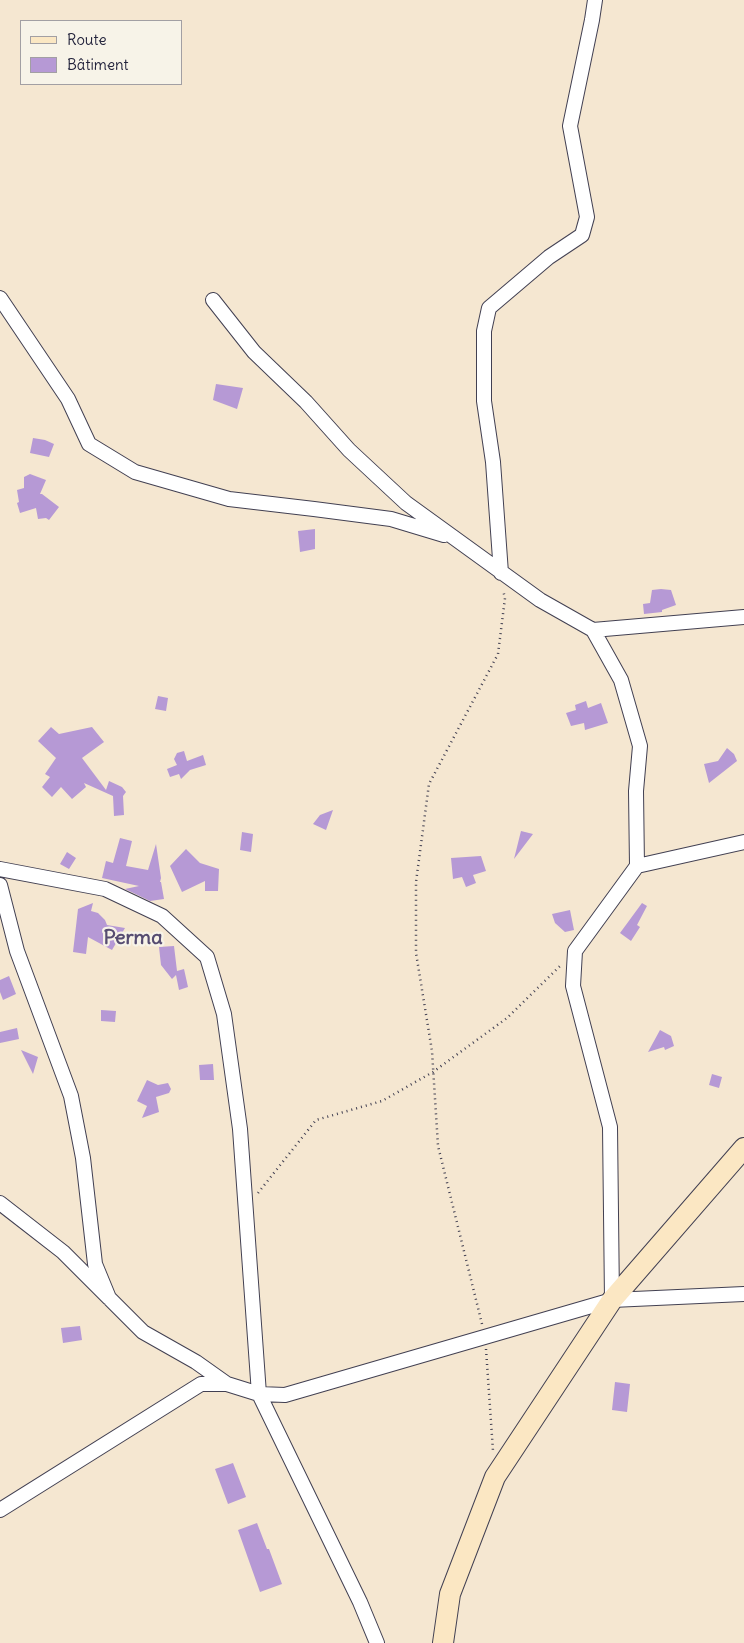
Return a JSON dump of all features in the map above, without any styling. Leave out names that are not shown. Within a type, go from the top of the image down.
[{"type":"street","points":[[501,573],[492,462],[484,400],[484,332],[489,308],[549,257],[582,235],[587,217],[570,126],[595,0]]},
{"type":"street","points":[[0,298],[68,399],[89,444],[135,472],[229,499],[314,508],[392,520],[452,537]]},
{"type":"street","points":[[213,300],[254,352],[306,402],[349,450],[406,503],[540,600],[593,630],[621,680],[640,746],[636,790],[637,866],[575,951],[573,986],[610,1127],[612,1300]]},
{"type":"street","points":[[593,630],[744,617]]},
{"type":"street","points":[[637,866],[744,842]]},
{"type":"street","points":[[0,869],[105,889],[162,916],[207,957],[224,1014],[240,1129],[259,1394],[360,1602],[377,1643]]},
{"type":"street","points":[[0,885],[17,951],[71,1096],[83,1158],[95,1264],[109,1298]]},
{"type":"street","points":[[443,1643],[450,1594],[495,1477],[612,1300],[744,1148]]},
{"type":"street","points":[[0,1202],[63,1252],[143,1332],[196,1362],[227,1384]]},
{"type":"street","points":[[0,1510],[201,1384],[227,1384],[259,1394],[285,1395],[612,1300],[744,1294]]},
{"type":"path","points":[[495,1477],[485,1338],[438,1146],[432,1051],[416,953],[416,882],[429,784],[498,654],[504,598],[501,573]]},
{"type":"path","points":[[245,1210],[316,1120],[382,1101],[433,1072],[507,1018],[575,951]]},
{"type":"building","points":[[216,384],[243,388],[237,409],[213,400]]},
{"type":"building","points":[[33,438],[54,444],[49,457],[30,453]]},
{"type":"building","points":[[30,474],[46,480],[40,494],[59,507],[49,520],[46,518],[38,519],[36,508],[20,513],[17,503],[19,502],[17,490],[24,488],[24,477]]},
{"type":"building","points":[[315,529],[315,549],[300,552],[298,531]]},
{"type":"building","points":[[652,590],[671,590],[676,605],[662,610],[662,612],[644,614],[643,604],[650,603]]},
{"type":"building","points":[[158,696],[168,698],[166,711],[155,709]]},
{"type":"building","points":[[586,701],[588,708],[601,703],[608,723],[585,730],[584,723],[571,726],[566,713],[576,710],[575,705]]},
{"type":"building","points":[[51,727],[59,734],[92,727],[104,742],[82,758],[106,790],[109,781],[122,787],[126,792],[123,796],[124,815],[114,816],[113,796],[84,783],[86,787],[72,799],[61,787],[52,797],[42,787],[50,777],[45,774],[56,758],[38,741]]},
{"type":"building","points":[[727,748],[734,754],[737,761],[709,783],[704,764],[718,761]]},
{"type":"building","points":[[184,751],[187,761],[203,755],[206,765],[190,770],[181,779],[179,774],[170,777],[167,769],[177,765],[174,759],[177,753]]},
{"type":"building","points":[[333,810],[326,830],[313,824],[320,815]]},
{"type":"building","points":[[521,831],[533,834],[514,859]]},
{"type":"building","points":[[242,832],[253,834],[251,852],[240,850]]},
{"type":"building","points":[[120,838],[132,841],[126,866],[148,870],[156,844],[160,882],[164,899],[150,901],[125,889],[139,886],[102,878],[106,861],[113,863]]},
{"type":"building","points":[[186,849],[200,863],[219,869],[218,891],[205,891],[205,881],[182,892],[170,866]]},
{"type":"building","points":[[67,852],[76,858],[69,869],[60,864]]},
{"type":"building","points":[[481,856],[486,871],[473,875],[476,883],[466,887],[462,877],[453,879],[451,858]]},
{"type":"building","points":[[93,903],[91,911],[98,913],[107,925],[125,928],[112,950],[88,937],[86,954],[73,952],[78,909]]},
{"type":"building","points":[[642,903],[647,906],[637,925],[640,927],[631,941],[620,933]]},
{"type":"building","points":[[570,910],[574,930],[565,932],[555,923],[552,914]]},
{"type":"building","points":[[174,946],[177,971],[184,969],[188,987],[179,990],[176,975],[172,979],[161,965],[159,947]]},
{"type":"building","points":[[9,976],[16,994],[3,1000],[0,992],[0,980]]},
{"type":"building","points":[[101,1010],[116,1011],[115,1022],[101,1021]]},
{"type":"building","points":[[17,1028],[19,1039],[0,1043],[0,1032]]},
{"type":"building","points":[[660,1030],[671,1036],[674,1046],[665,1050],[664,1047],[648,1052]]},
{"type":"building","points":[[21,1050],[38,1057],[33,1074]]},
{"type":"building","points":[[213,1064],[214,1080],[200,1080],[199,1065]]},
{"type":"building","points":[[712,1074],[722,1077],[719,1088],[709,1085]]},
{"type":"building","points":[[147,1080],[158,1085],[168,1083],[171,1089],[169,1093],[156,1097],[159,1112],[142,1118],[147,1106],[137,1101]]},
{"type":"building","points":[[80,1326],[82,1340],[63,1343],[61,1328]]},
{"type":"building","points":[[615,1382],[630,1384],[627,1412],[612,1410]]},
{"type":"building","points":[[233,1463],[246,1497],[228,1504],[215,1469]]},
{"type":"building","points":[[257,1523],[282,1584],[260,1592],[238,1530]]},
{"type":"district","name":"Perma","points":[[133,938]]}]
